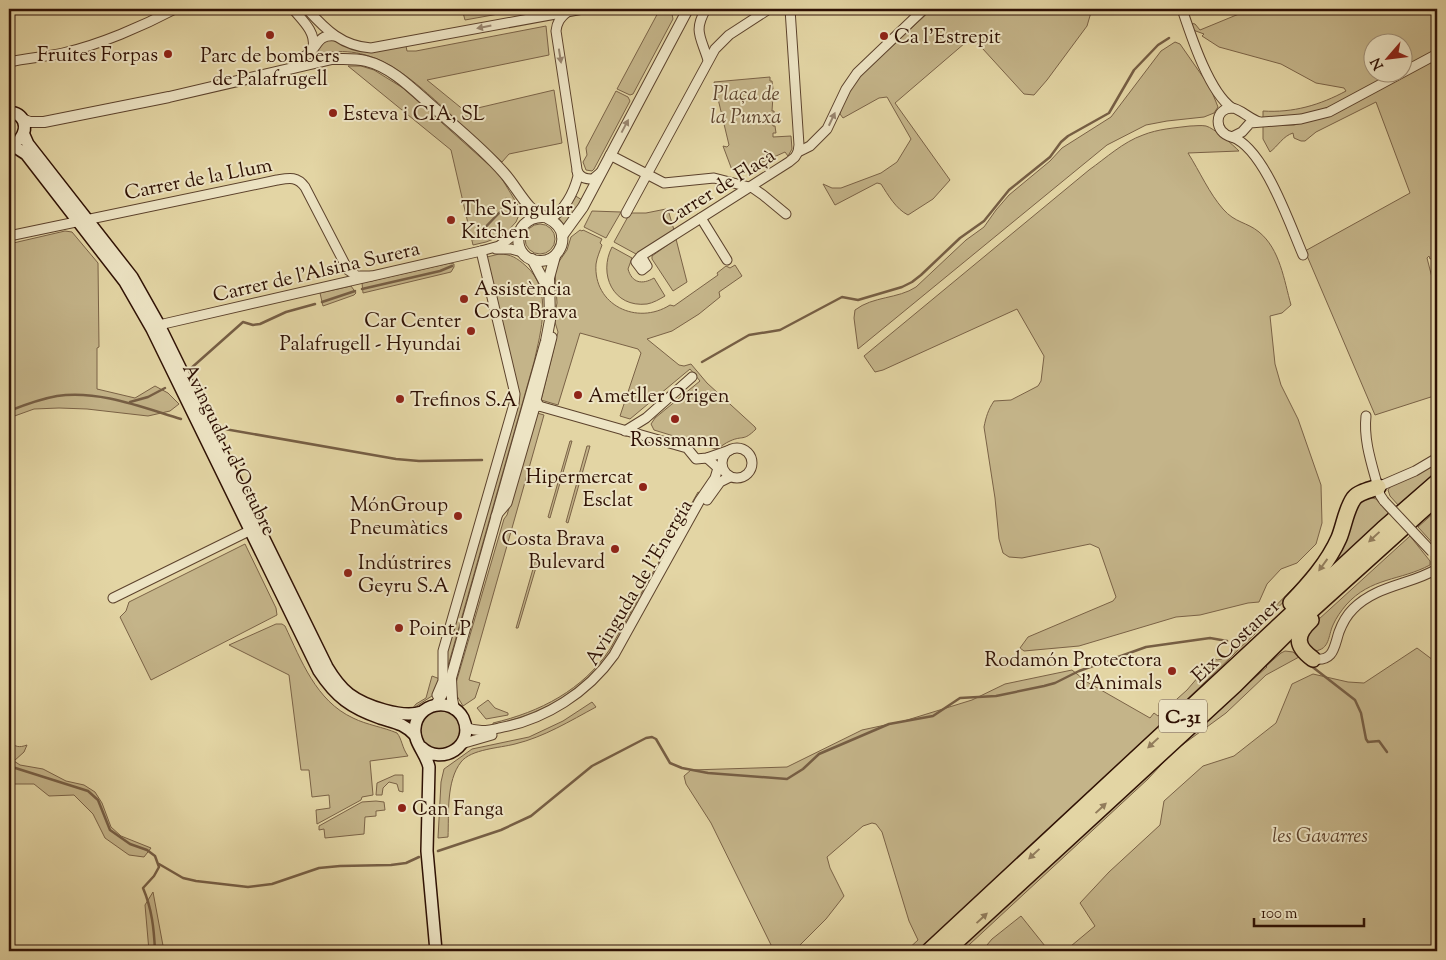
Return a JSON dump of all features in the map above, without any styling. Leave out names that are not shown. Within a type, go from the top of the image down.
[{"type":"highway","name":"Eix Costaner","points":[[930,951],[1376,536],[1437,482]]},
{"type":"highway","points":[[1200,699],[1320,570],[1339,538],[1353,500],[1364,492],[1381,494]]},
{"type":"highway","name":"Eix Costaner","points":[[946,951],[1235,685],[1294,626],[1437,497]]},
{"type":"highway","points":[[1313,659],[1300,646],[1299,640],[1302,628],[1437,502]]},
{"type":"highway","points":[[1235,685],[1282,648],[1289,648],[1313,659]]},
{"type":"main road","points":[[14,112],[25,126],[24,133],[30,152]]},
{"type":"main road","points":[[9,143],[17,141],[24,133]]},
{"type":"main road","points":[[9,143],[30,152]]},
{"type":"main road","name":"Avinguda 1 d'Octubre","points":[[30,152],[82,220],[156,327],[214,449],[250,531],[326,682],[342,700],[363,712],[403,724],[415,735]]},
{"type":"main road","name":"Avinguda 1 d'Octubre","points":[[214,449],[333,676],[348,693],[366,703],[383,709],[408,715],[430,707]]},
{"type":"main road","points":[[421,747],[432,754],[444,755],[454,751],[461,744],[465,736],[462,717],[454,709],[446,705],[430,707],[416,721],[415,735],[421,747],[428,759],[426,852],[436,951]]},
{"type":"main road","points":[[429,780],[433,770],[444,755]]},
{"type":"street","points":[[9,62],[62,53],[84,47],[156,19],[175,9]]},
{"type":"street","points":[[294,10],[302,15],[306,15],[307,9]]},
{"type":"street","points":[[307,9],[335,36],[352,45],[372,48],[583,9]]},
{"type":"street","points":[[678,26],[681,16],[680,9]]},
{"type":"street","points":[[539,406],[536,400],[552,332],[549,292],[550,269],[561,247],[562,236],[578,215],[688,9]]},
{"type":"street","points":[[706,9],[698,25],[698,31],[708,60]]},
{"type":"street","points":[[626,213],[708,60],[722,42],[770,9]]},
{"type":"street","points":[[790,9],[798,152]]},
{"type":"street","name":"Carrer de Flaçà","points":[[641,256],[789,162],[798,152],[810,146],[827,129],[843,94],[858,74],[924,9]]},
{"type":"street","points":[[1182,9],[1191,38],[1220,96],[1232,108],[1260,122]]},
{"type":"street","points":[[294,10],[312,34],[313,47]]},
{"type":"street","points":[[521,228],[529,219],[555,216],[563,207],[578,176],[556,31],[560,18],[567,12]]},
{"type":"street","points":[[293,67],[300,58],[309,53],[318,41],[326,37],[335,36]]},
{"type":"street","points":[[1232,136],[1236,136],[1250,123],[1301,119],[1329,112],[1437,54]]},
{"type":"street","points":[[14,112],[30,122],[44,122],[176,96],[332,59],[367,61],[386,69],[489,156],[513,184],[530,208],[556,224],[562,236]]},
{"type":"street","points":[[1220,96],[1222,112]]},
{"type":"street","points":[[1232,108],[1222,112],[1219,116],[1218,126],[1222,133],[1232,136],[1248,147],[1274,187],[1303,255]]},
{"type":"street","points":[[1244,115],[1246,120],[1244,130],[1248,147]]},
{"type":"street","points":[[24,133],[44,122]]},
{"type":"street","points":[[610,155],[664,183],[714,178],[752,188],[764,195],[786,214]]},
{"type":"street","points":[[577,171],[580,176],[588,179],[593,179],[601,172]]},
{"type":"street","name":"Carrer de la Llum","points":[[9,236],[277,180],[295,178],[301,181],[305,187],[346,266]]},
{"type":"street","points":[[520,195],[523,205],[518,242],[522,252],[532,259],[544,261],[555,256]]},
{"type":"street","points":[[701,218],[727,260]]},
{"type":"street","name":"Carrer de l'Alsina Surera","points":[[156,327],[481,251],[499,246],[521,228]]},
{"type":"street","name":"Carrer de l'Alsina Surera","points":[[481,251],[501,248],[522,252]]},
{"type":"street","points":[[430,707],[443,681],[443,651],[514,404],[515,394],[481,251]]},
{"type":"street","points":[[532,259],[549,292]]},
{"type":"street","points":[[346,266],[348,270],[357,276],[371,276]]},
{"type":"street","points":[[329,286],[342,277],[346,266]]},
{"type":"street","points":[[454,709],[451,678],[537,375],[550,320]]},
{"type":"street","points":[[625,430],[646,418],[692,378]]},
{"type":"street","points":[[496,516],[507,503],[536,406],[687,448],[696,459],[707,458],[737,448],[744,449],[751,456],[753,465],[749,473],[736,479],[707,458]]},
{"type":"street","points":[[1366,416],[1365,428],[1368,448],[1381,494],[1435,555]]},
{"type":"street","points":[[644,436],[640,430],[646,418]]},
{"type":"street","points":[[646,418],[648,431],[658,440]]},
{"type":"street","points":[[724,472],[721,465],[723,457],[730,450]]},
{"type":"street","points":[[1381,494],[1437,458]]},
{"type":"street","name":"Avinguda de l'Energia","points":[[465,727],[472,730],[489,730],[515,725],[535,717],[567,700],[584,688],[601,672],[614,655],[696,508],[717,475],[724,472]]},
{"type":"street","name":"Avinguda de l'Energia","points":[[461,744],[482,737],[517,730],[543,720],[570,705],[598,682],[618,658],[705,502],[720,482],[724,472]]},
{"type":"street","points":[[113,598],[250,531]]},
{"type":"street","points":[[1313,659],[1320,660],[1327,657],[1333,650],[1344,622],[1352,610],[1362,602],[1378,591],[1420,578],[1437,569]]},
{"type":"street","points":[[430,707],[451,678]]},
{"type":"green space","points":[[462,9],[526,9],[465,20]]},
{"type":"green space","points":[[660,9],[671,9],[673,19],[633,94],[630,95],[617,89]]},
{"type":"green space","points":[[932,9],[1092,9],[1087,26],[1034,95],[1024,94],[972,37],[895,103],[950,180],[933,199],[908,215],[889,197],[881,184],[877,183],[835,205],[823,184],[832,188],[841,188],[881,173],[897,162],[911,139],[887,97],[879,98],[843,118],[840,114],[844,98],[857,79]]},
{"type":"green space","points":[[1251,9],[1437,9],[1437,49],[1414,62],[1414,32],[1364,32],[1364,82],[1377,82],[1329,107],[1295,116],[1263,118],[1263,111],[1285,111],[1306,107],[1346,91],[1344,88],[1316,83],[1281,64],[1219,47],[1202,36],[1204,34],[1193,30],[1190,23],[1195,24],[1200,30]]},
{"type":"green space","points":[[546,26],[549,55],[427,80],[465,111],[554,90],[562,143],[509,154],[502,162],[416,84],[386,63],[352,52],[333,52],[312,56],[317,45],[332,39],[343,45],[406,46],[407,51],[416,51]]},
{"type":"green space","points":[[1175,42],[1180,44],[1210,87],[1218,107],[1214,113],[1204,117],[1146,125],[1107,145],[858,349],[854,318],[855,310],[862,305],[901,294],[916,287],[966,240],[984,227],[1009,195],[1050,161],[1062,148],[1111,117],[1161,51]]},
{"type":"green space","points":[[1437,59],[1437,142],[1434,153],[1437,169],[1437,257],[1430,259],[1429,256],[1427,258],[1437,297],[1437,395],[1375,415],[1305,251],[1410,193],[1376,102],[1316,132],[1305,141],[1294,138],[1293,133],[1289,134],[1270,152],[1263,139],[1263,126],[1294,125],[1322,118],[1392,82],[1414,82],[1414,71]]},
{"type":"green space","points":[[348,66],[361,66],[374,70],[403,88],[499,174],[519,207],[519,215],[516,222],[504,235],[473,245],[451,150]]},
{"type":"green space","name":"Plaça de la Punxa","points":[[770,77],[773,89],[770,89],[771,96],[773,96],[772,111],[774,111],[775,119],[772,119],[776,133],[773,133],[773,137],[791,136],[792,149],[788,156],[785,152],[745,170],[743,164],[732,170],[723,146],[727,147],[729,145],[714,82]]},
{"type":"green space","points":[[616,91],[628,97],[630,101],[594,169],[592,171],[586,170],[583,162],[587,155],[586,148]]},
{"type":"green space","points":[[1190,126],[1209,127],[1239,151],[1188,153],[1223,209],[1232,217],[1255,229],[1266,239],[1277,256],[1283,275],[1291,305],[1282,313],[1270,316],[1275,364],[1281,385],[1298,419],[1321,485],[1322,523],[1316,544],[1297,563],[1281,569],[1267,584],[1259,602],[1200,615],[1176,617],[1079,646],[1024,651],[1020,648],[1028,637],[1113,601],[1116,597],[1099,548],[1090,544],[1022,558],[1009,557],[1003,553],[999,539],[984,427],[987,414],[994,401],[1011,400],[1038,386],[1041,381],[1044,356],[1017,309],[883,370],[875,372],[864,356],[1089,170],[1115,151],[1136,138],[1149,133]]},
{"type":"green space","points":[[574,195],[582,200],[564,225],[558,217]]},
{"type":"green space","points":[[666,209],[674,230],[636,254],[614,242],[630,213],[646,213]]},
{"type":"green space","points":[[592,211],[621,212],[606,238],[584,227]]},
{"type":"green space","points":[[540,224],[551,228],[555,239],[551,250],[540,254],[529,250],[525,239],[529,228]]},
{"type":"green space","points":[[580,230],[602,239],[596,264],[597,278],[602,291],[609,301],[631,312],[644,313],[657,311],[670,305],[674,306],[718,275],[717,273],[726,266],[730,268],[735,265],[742,276],[719,292],[720,297],[699,314],[672,331],[647,339],[679,365],[691,364],[707,383],[755,427],[756,429],[752,433],[745,437],[734,439],[716,449],[654,430],[651,424],[655,418],[700,381],[690,369],[630,419],[620,416],[641,353],[638,349],[580,333],[558,405],[541,400],[558,332],[554,319],[557,303],[555,272],[558,263],[567,250],[571,237]]},
{"type":"green space","points":[[65,231],[72,232],[98,263],[99,347],[97,348],[97,389],[135,398],[155,386],[168,393],[179,404],[170,411],[148,416],[87,409],[34,409],[9,418],[9,244]]},
{"type":"green space","points":[[676,239],[687,282],[673,291],[652,259],[652,256]]},
{"type":"green space","points":[[612,247],[632,258],[628,269],[635,280],[645,282],[654,278],[665,296],[647,304],[635,304],[625,301],[617,295],[611,287],[608,278],[608,257]]},
{"type":"green space","points":[[499,254],[517,259],[534,276],[540,287],[542,299],[542,324],[534,362],[446,673],[447,645],[449,646],[515,416],[516,382],[487,257]]},
{"type":"green space","points":[[450,263],[454,264],[451,272],[363,293],[362,283]]},
{"type":"green space","points":[[351,286],[356,293],[354,295],[323,306],[320,293]]},
{"type":"green space","points":[[537,413],[544,415],[469,680],[480,683],[475,698],[463,706],[457,696],[456,683]]},
{"type":"green space","points":[[570,441],[572,441],[550,518],[548,517]]},
{"type":"green space","points":[[587,446],[590,446],[568,523],[566,522]]},
{"type":"green space","points":[[1437,461],[1437,473],[1399,506],[1390,496],[1388,490],[1390,487]]},
{"type":"green space","points":[[698,492],[700,493],[605,661],[580,685],[554,702],[510,721],[493,725],[493,723],[544,706],[574,688],[599,664],[610,649]]},
{"type":"green space","points":[[1366,496],[1376,499],[1389,514],[1323,575],[1356,506]]},
{"type":"green space","points":[[1437,510],[1437,548],[1418,527]]},
{"type":"green space","points":[[1410,536],[1430,561],[1430,565],[1365,589],[1340,612],[1331,629],[1328,641],[1323,648],[1315,651],[1305,644],[1307,630]]},
{"type":"green space","points":[[245,544],[276,608],[277,615],[151,680],[120,617],[126,611],[129,602]]},
{"type":"green space","points":[[540,554],[518,628],[516,628],[537,555]]},
{"type":"green space","points":[[1299,582],[1297,588],[1260,626],[1255,627]]},
{"type":"green space","points":[[276,624],[285,626],[311,678],[329,701],[340,711],[353,718],[397,733],[408,756],[370,761],[373,795],[362,797],[361,800],[317,824],[316,810],[330,808],[329,795],[312,797],[309,770],[301,770],[289,675],[229,645]]},
{"type":"green space","points":[[1261,628],[1062,820],[920,951],[906,951],[918,940],[909,921],[882,832],[876,824],[872,823],[863,826],[827,857],[830,868],[844,896],[826,919],[796,949],[792,951],[774,951],[711,823],[686,784],[684,776],[691,770],[787,767],[862,730],[904,721],[972,700],[1005,684],[1072,670],[1087,682],[1150,718],[1154,713],[1158,716],[1187,690],[1199,676],[1202,678],[1211,670],[1207,666],[1214,658],[1217,660],[1222,659],[1255,629]]},
{"type":"green space","name":"les Gavarres","points":[[1417,648],[1437,663],[1437,951],[1065,951],[1095,926],[1080,903],[1109,872],[1160,825],[1164,801],[1203,766],[1234,756],[1276,723],[1292,684],[1313,674],[1348,682],[1364,683]]},
{"type":"green space","points":[[1285,651],[1293,652],[1299,657],[1266,675],[1226,713],[1174,751],[1148,779],[964,951],[955,951],[1178,745]]},
{"type":"green space","points":[[432,676],[440,679],[435,694],[412,709],[426,698]]},
{"type":"green space","points":[[488,700],[495,708],[508,713],[508,715],[486,719],[477,708]]},
{"type":"green space","points":[[592,702],[596,707],[547,733],[526,741],[472,754],[461,762],[456,770],[451,788],[448,837],[438,838],[441,782],[444,769],[472,749],[529,737],[563,721]]},
{"type":"green space","points":[[429,710],[449,710],[458,721],[460,728],[459,737],[449,748],[444,750],[434,749],[420,737],[419,722]]},
{"type":"green space","points":[[9,741],[17,746],[27,745],[24,752],[14,761],[20,765],[43,769],[66,781],[84,785],[95,792],[102,803],[111,827],[121,836],[151,848],[144,857],[129,855],[105,838],[93,814],[74,795],[49,796],[34,784],[15,784],[9,782]]},
{"type":"green space","points":[[395,775],[403,775],[403,792],[399,791],[397,784],[389,782],[383,788],[382,795],[376,795],[377,783]]},
{"type":"green space","points":[[362,802],[384,802],[385,810],[376,811],[376,816],[365,817],[364,834],[325,838],[324,829],[319,830],[319,826]]},
{"type":"green space","points":[[153,892],[164,951],[149,951],[145,905]]},
{"type":"green space","points":[[1021,916],[1049,951],[982,951],[992,939]]},
{"type":"waterway","points":[[702,362],[749,335],[780,330],[842,297],[858,300],[902,287],[912,282],[960,238],[984,221],[1009,190],[1050,157],[1061,142],[1068,136],[1109,113],[1134,70],[1158,45],[1169,38]]},
{"type":"waterway","points":[[474,239],[501,211],[506,199]]},
{"type":"waterway","points":[[362,289],[440,271],[452,266]]},
{"type":"waterway","points":[[322,302],[355,291]]},
{"type":"waterway","points":[[189,370],[243,322],[253,325],[260,324],[286,312],[315,304]]},
{"type":"waterway","points":[[130,402],[148,397],[165,388]]},
{"type":"waterway","points":[[9,411],[38,400],[57,396],[88,395],[120,401],[181,419]]},
{"type":"waterway","points":[[219,428],[396,459],[419,461],[482,460]]},
{"type":"waterway","points":[[438,851],[501,830],[531,816],[592,766],[646,738],[652,737],[656,739],[670,763],[682,768],[708,773],[787,779],[803,769],[819,754],[889,724],[933,716],[960,698],[996,696],[1055,683],[1079,671],[1146,647],[1210,638],[1227,641]]},
{"type":"waterway","points":[[1310,665],[1355,700],[1361,713],[1366,739],[1368,742],[1379,741],[1387,752]]},
{"type":"waterway","points":[[9,766],[88,791],[98,800],[110,830],[130,844],[147,850],[155,856],[159,867],[143,888],[152,919],[155,951]]},
{"type":"waterway","points":[[159,864],[183,878],[248,887],[272,884],[319,868],[391,865],[406,863],[419,857]]},
{"type":"place","name":"Parc de bombers de Palafrugell","points":[[270,35]]},
{"type":"place","name":"Ca l'Estrepit","points":[[884,36]]},
{"type":"place","name":"Fruites Forpas","points":[[168,54]]},
{"type":"place","name":"Esteva i CIA, SL","points":[[333,113]]},
{"type":"place","name":"The Singular Kitchen","points":[[451,220]]},
{"type":"place","name":"Assistència Costa Brava","points":[[464,299]]},
{"type":"place","name":"Car Center Palafrugell - Hyundai","points":[[471,331]]},
{"type":"place","name":"Ametller Origen","points":[[578,395]]},
{"type":"place","name":"Trefinos S.A","points":[[400,399]]},
{"type":"place","name":"Rossmann","points":[[675,419]]},
{"type":"place","name":"Hipermercat Esclat","points":[[643,487]]},
{"type":"place","name":"MónGroup Pneumàtics","points":[[458,516]]},
{"type":"place","name":"Costa Brava Bulevard","points":[[615,549]]},
{"type":"place","name":"Indústrires Geyru S.A","points":[[348,573]]},
{"type":"place","name":"Point.P","points":[[399,628]]},
{"type":"place","name":"Rodamón Protectora d'Animals","points":[[1172,671]]},
{"type":"place","name":"Can Fanga","points":[[402,808]]}]
